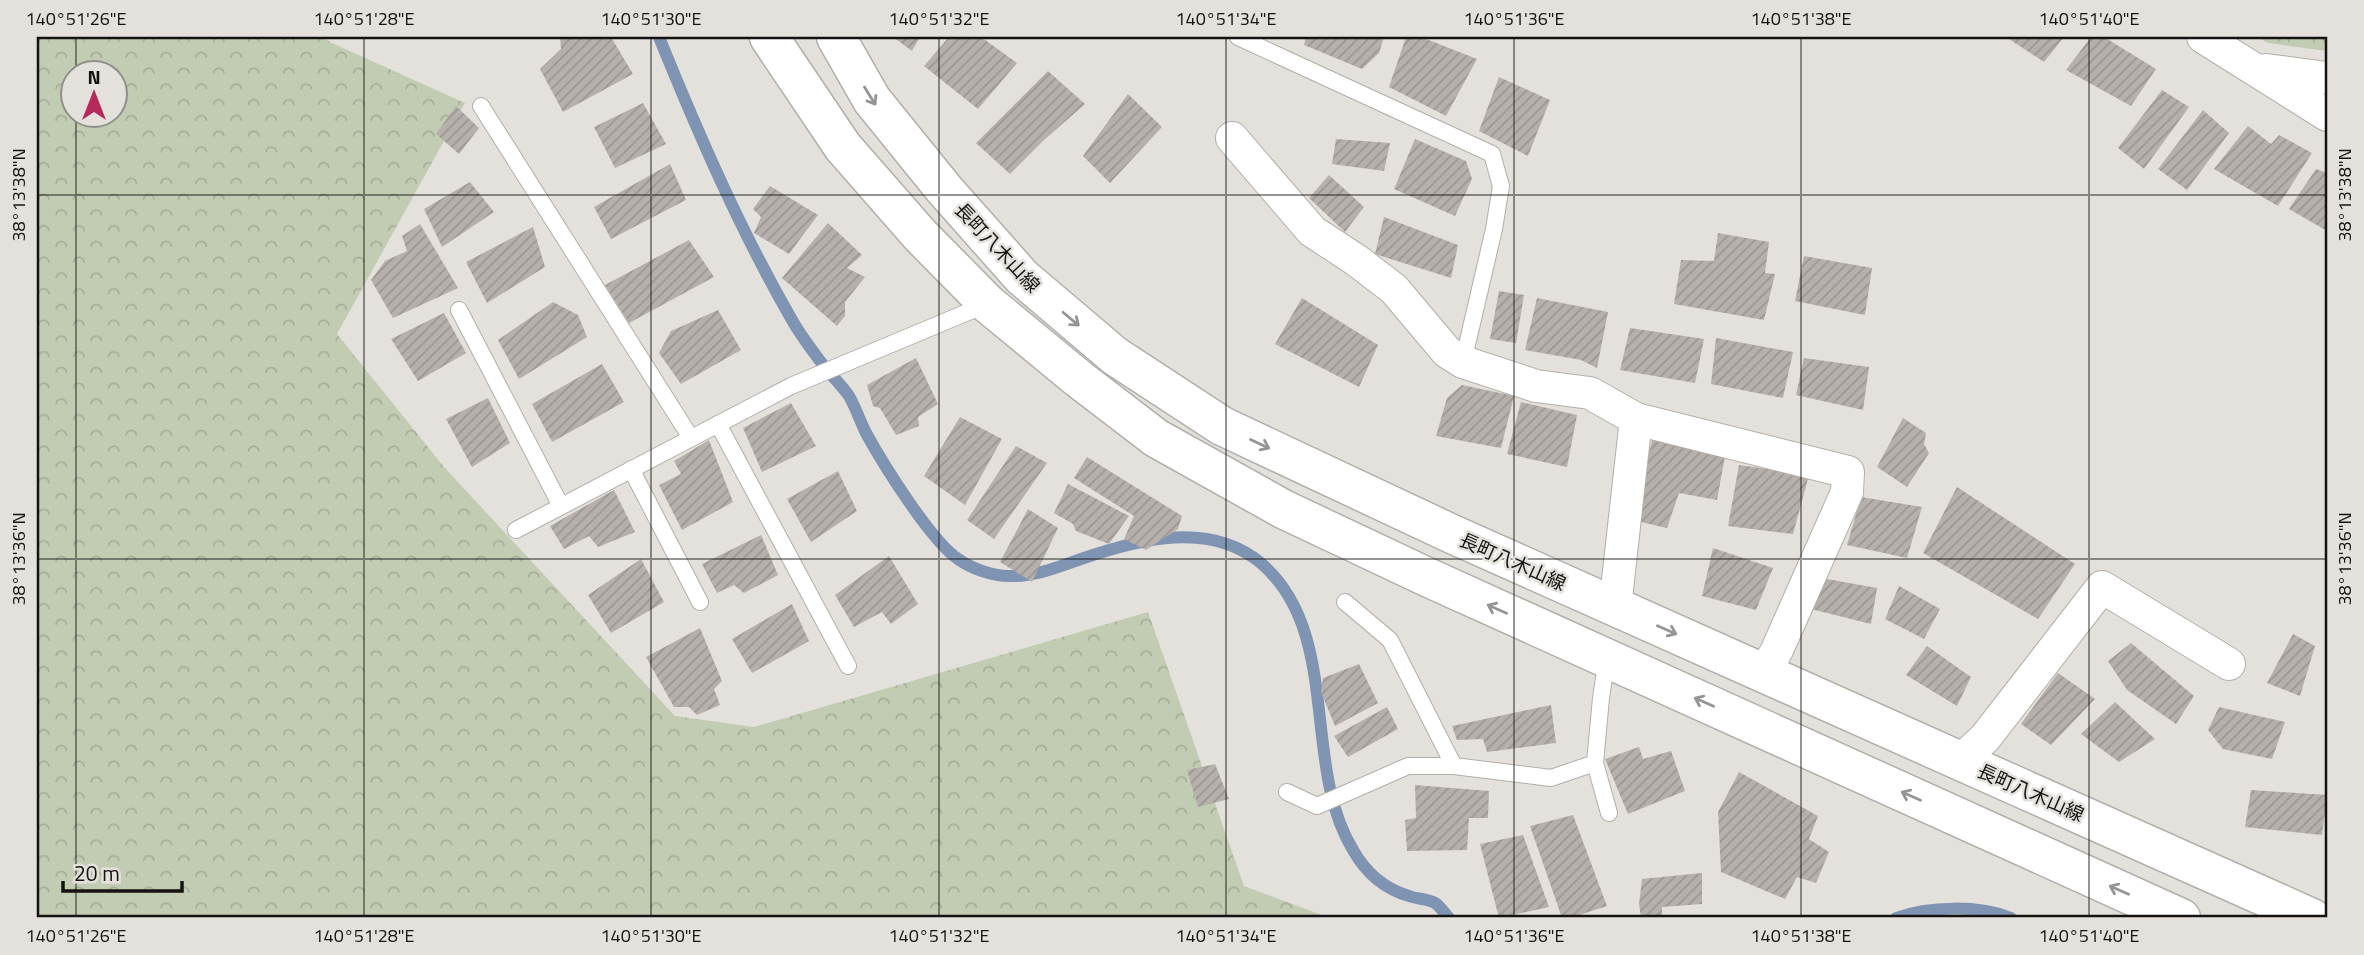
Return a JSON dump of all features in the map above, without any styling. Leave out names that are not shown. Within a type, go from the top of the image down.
[{"type":"street","points":[[769,37],[843,147],[920,235],[988,304],[1156,438],[1283,509],[2181,918]]},
{"type":"street","name":"長町八木山線","points":[[836,37],[872,100],[944,189],[1022,277],[1115,356],[1222,426],[1452,534],[2312,918]]},
{"type":"street","points":[[2203,37],[2327,115]]},
{"type":"street","points":[[2255,68],[2327,78]]},
{"type":"street","points":[[1232,138],[1312,231],[1394,289],[1447,352],[1463,362],[1535,386],[1590,393],[1636,419],[1848,472],[1847,492],[1777,650],[1764,673]]},
{"type":"street","points":[[1615,607],[1636,419]]},
{"type":"street","points":[[1960,761],[1985,738],[2102,587],[2229,664]]},
{"type":"lane","points":[[1238,37],[1492,154],[1501,187],[1463,362]]},
{"type":"lane","points":[[481,106],[691,438]]},
{"type":"lane","points":[[516,530],[791,386],[988,304]]},
{"type":"lane","points":[[459,310],[561,506]]},
{"type":"lane","points":[[718,424],[848,666]]},
{"type":"lane","points":[[631,468],[700,602]]},
{"type":"lane","points":[[1345,602],[1390,640],[1454,766]]},
{"type":"lane","points":[[1608,658],[1595,763],[1609,813]]},
{"type":"lane","points":[[1287,792],[1317,806],[1408,766],[1454,766],[1550,778],[1595,763]]},
{"type":"green space","points":[[37,37],[322,37],[465,103],[337,334],[444,467],[675,716],[754,727],[1148,612],[1244,886],[1330,918],[37,918]]},
{"type":"green space","points":[[2257,37],[2327,37],[2327,51],[2268,43]]},
{"type":"building","points":[[562,37],[611,37],[633,74],[563,112],[540,69],[561,49]]},
{"type":"building","points":[[893,37],[920,37],[912,51]]},
{"type":"building","points":[[949,37],[981,37],[1017,63],[978,109],[924,66]]},
{"type":"building","points":[[1306,37],[1384,37],[1379,53],[1362,69],[1304,45]]},
{"type":"building","points":[[1406,37],[1421,37],[1477,59],[1446,116],[1389,87]]},
{"type":"building","points":[[2006,37],[2064,37],[2044,62]]},
{"type":"building","points":[[2091,37],[2104,37],[2156,69],[2131,106],[2066,70]]},
{"type":"building","points":[[1048,71],[1085,104],[1010,174],[976,143]]},
{"type":"building","points":[[1499,77],[1550,100],[1528,156],[1479,131]]},
{"type":"building","points":[[2162,90],[2189,107],[2144,169],[2118,148]]},
{"type":"building","points":[[1128,94],[1162,127],[1110,183],[1083,156]]},
{"type":"building","points":[[643,103],[666,144],[615,168],[594,127]]},
{"type":"building","points":[[456,106],[479,128],[459,154],[436,134]]},
{"type":"building","points":[[2203,110],[2229,133],[2187,190],[2158,169]]},
{"type":"building","points":[[2248,126],[2271,144],[2279,135],[2312,153],[2278,206],[2214,169]]},
{"type":"building","points":[[1336,139],[1390,143],[1384,171],[1332,164]]},
{"type":"building","points":[[1415,139],[1466,161],[1472,179],[1455,216],[1394,189]]},
{"type":"building","points":[[670,164],[686,200],[611,239],[594,207]]},
{"type":"building","points":[[2316,169],[2327,173],[2327,231],[2289,209]]},
{"type":"building","points":[[1329,175],[1364,207],[1345,232],[1309,198]]},
{"type":"building","points":[[470,182],[494,212],[442,247],[424,209]]},
{"type":"building","points":[[770,186],[818,215],[789,254],[754,233],[761,217],[753,209]]},
{"type":"building","points":[[1384,217],[1458,245],[1451,278],[1375,254]]},
{"type":"building","points":[[828,223],[862,255],[847,268],[865,277],[845,302],[845,316],[837,326],[782,278]]},
{"type":"building","points":[[420,224],[458,288],[393,318],[371,280],[385,261],[407,251],[402,236]]},
{"type":"building","points":[[533,227],[545,267],[487,303],[466,262]]},
{"type":"building","points":[[1718,233],[1769,242],[1765,273],[1775,274],[1764,320],[1674,304],[1681,260],[1714,261]]},
{"type":"building","points":[[689,240],[714,277],[629,323],[605,285]]},
{"type":"building","points":[[1804,256],[1872,268],[1865,315],[1795,301]]},
{"type":"building","points":[[1499,291],[1524,295],[1516,343],[1490,339]]},
{"type":"building","points":[[1302,298],[1378,345],[1359,387],[1275,344]]},
{"type":"building","points":[[1537,298],[1608,312],[1597,368],[1581,360],[1525,350]]},
{"type":"building","points":[[553,302],[578,315],[587,337],[519,379],[498,340]]},
{"type":"building","points":[[718,310],[741,350],[681,384],[659,353],[671,331]]},
{"type":"building","points":[[444,313],[466,353],[418,381],[391,339]]},
{"type":"building","points":[[1630,328],[1704,339],[1695,383],[1620,370]]},
{"type":"building","points":[[1716,338],[1793,352],[1783,398],[1711,384]]},
{"type":"building","points":[[916,358],[938,404],[918,417],[919,426],[896,435],[880,408],[873,406],[867,385]]},
{"type":"building","points":[[1804,358],[1869,367],[1863,410],[1796,395]]},
{"type":"building","points":[[602,364],[624,402],[552,442],[532,404]]},
{"type":"building","points":[[1462,385],[1514,396],[1501,448],[1436,436],[1447,398]]},
{"type":"building","points":[[488,398],[510,443],[472,467],[446,419]]},
{"type":"building","points":[[1521,402],[1577,415],[1567,467],[1507,454]]},
{"type":"building","points":[[791,403],[816,446],[762,472],[743,428]]},
{"type":"building","points":[[960,417],[1002,439],[965,505],[924,476]]},
{"type":"building","points":[[1903,418],[1926,433],[1924,444],[1929,453],[1907,487],[1877,467]]},
{"type":"building","points":[[1653,437],[1725,456],[1717,500],[1679,493],[1667,528],[1632,520]]},
{"type":"building","points":[[709,440],[733,502],[682,530],[659,485],[681,474],[674,461]]},
{"type":"building","points":[[1016,446],[1047,463],[994,539],[967,520]]},
{"type":"building","points":[[1087,457],[1182,516],[1178,529],[1146,550],[1124,539],[1134,516],[1074,478]]},
{"type":"building","points":[[1739,465],[1809,475],[1793,534],[1728,526]]},
{"type":"building","points":[[838,471],[857,511],[811,542],[787,499]]},
{"type":"building","points":[[1068,484],[1129,516],[1109,544],[1076,531],[1073,524],[1054,513]]},
{"type":"building","points":[[1957,487],[2075,564],[2038,619],[1923,553]]},
{"type":"building","points":[[614,490],[635,532],[598,547],[589,536],[564,549],[550,526]]},
{"type":"building","points":[[1861,497],[1922,507],[1907,558],[1847,545]]},
{"type":"building","points":[[1028,509],[1058,528],[1032,582],[1000,562]]},
{"type":"building","points":[[761,535],[778,575],[744,593],[734,585],[717,593],[702,564]]},
{"type":"building","points":[[1713,548],[1773,568],[1756,610],[1702,596]]},
{"type":"building","points":[[889,556],[918,604],[891,624],[882,612],[854,627],[835,595]]},
{"type":"building","points":[[641,559],[664,602],[611,633],[588,595]]},
{"type":"building","points":[[1816,577],[1877,588],[1871,624],[1811,609]]},
{"type":"building","points":[[1899,586],[1940,609],[1924,639],[1885,619]]},
{"type":"building","points":[[792,604],[809,641],[752,673],[732,639]]},
{"type":"building","points":[[700,628],[722,681],[714,689],[720,705],[697,715],[689,707],[674,707],[646,657]]},
{"type":"building","points":[[2293,634],[2315,646],[2300,696],[2267,683]]},
{"type":"building","points":[[2131,643],[2194,696],[2176,724],[2127,690],[2108,661]]},
{"type":"building","points":[[1927,646],[1971,677],[1957,706],[1906,675]]},
{"type":"building","points":[[1359,664],[1378,703],[1335,726],[1321,692],[1323,678]]},
{"type":"building","points":[[2058,673],[2095,699],[2051,745],[2021,724]]},
{"type":"building","points":[[2115,702],[2155,739],[2119,762],[2081,734]]},
{"type":"building","points":[[1551,705],[1556,743],[1487,752],[1483,739],[1457,740],[1452,726]]},
{"type":"building","points":[[1387,707],[1398,729],[1348,757],[1334,736]]},
{"type":"building","points":[[2219,707],[2285,722],[2272,759],[2223,749],[2208,730]]},
{"type":"building","points":[[1639,747],[1643,759],[1671,751],[1685,791],[1628,814],[1605,759]]},
{"type":"building","points":[[1215,764],[1229,799],[1198,807],[1187,770]]},
{"type":"building","points":[[1739,772],[1818,816],[1809,839],[1829,852],[1816,883],[1797,877],[1785,899],[1721,872],[1718,812]]},
{"type":"building","points":[[1415,785],[1489,791],[1488,818],[1469,818],[1467,850],[1407,851],[1405,820],[1416,818]]},
{"type":"building","points":[[2251,790],[2327,795],[2322,835],[2245,827]]},
{"type":"building","points":[[1573,815],[1607,906],[1562,918],[1530,826]]},
{"type":"building","points":[[1523,835],[1549,907],[1499,918],[1480,844]]},
{"type":"building","points":[[1702,873],[1702,904],[1662,907],[1662,918],[1641,918],[1639,904],[1642,879]]},
{"type":"waterway","points":[[659,37],[721,181],[796,327],[849,396],[866,433],[908,501],[947,550],[964,563],[1003,576],[1037,573],[1127,545],[1174,538],[1220,542],[1242,550],[1262,564],[1287,593],[1303,626],[1312,663],[1328,779],[1337,816],[1353,850],[1370,873],[1384,884],[1400,893],[1432,902],[1449,918]]},
{"type":"waterway","points":[[1896,918],[1938,909],[1969,909],[2011,918]]}]
